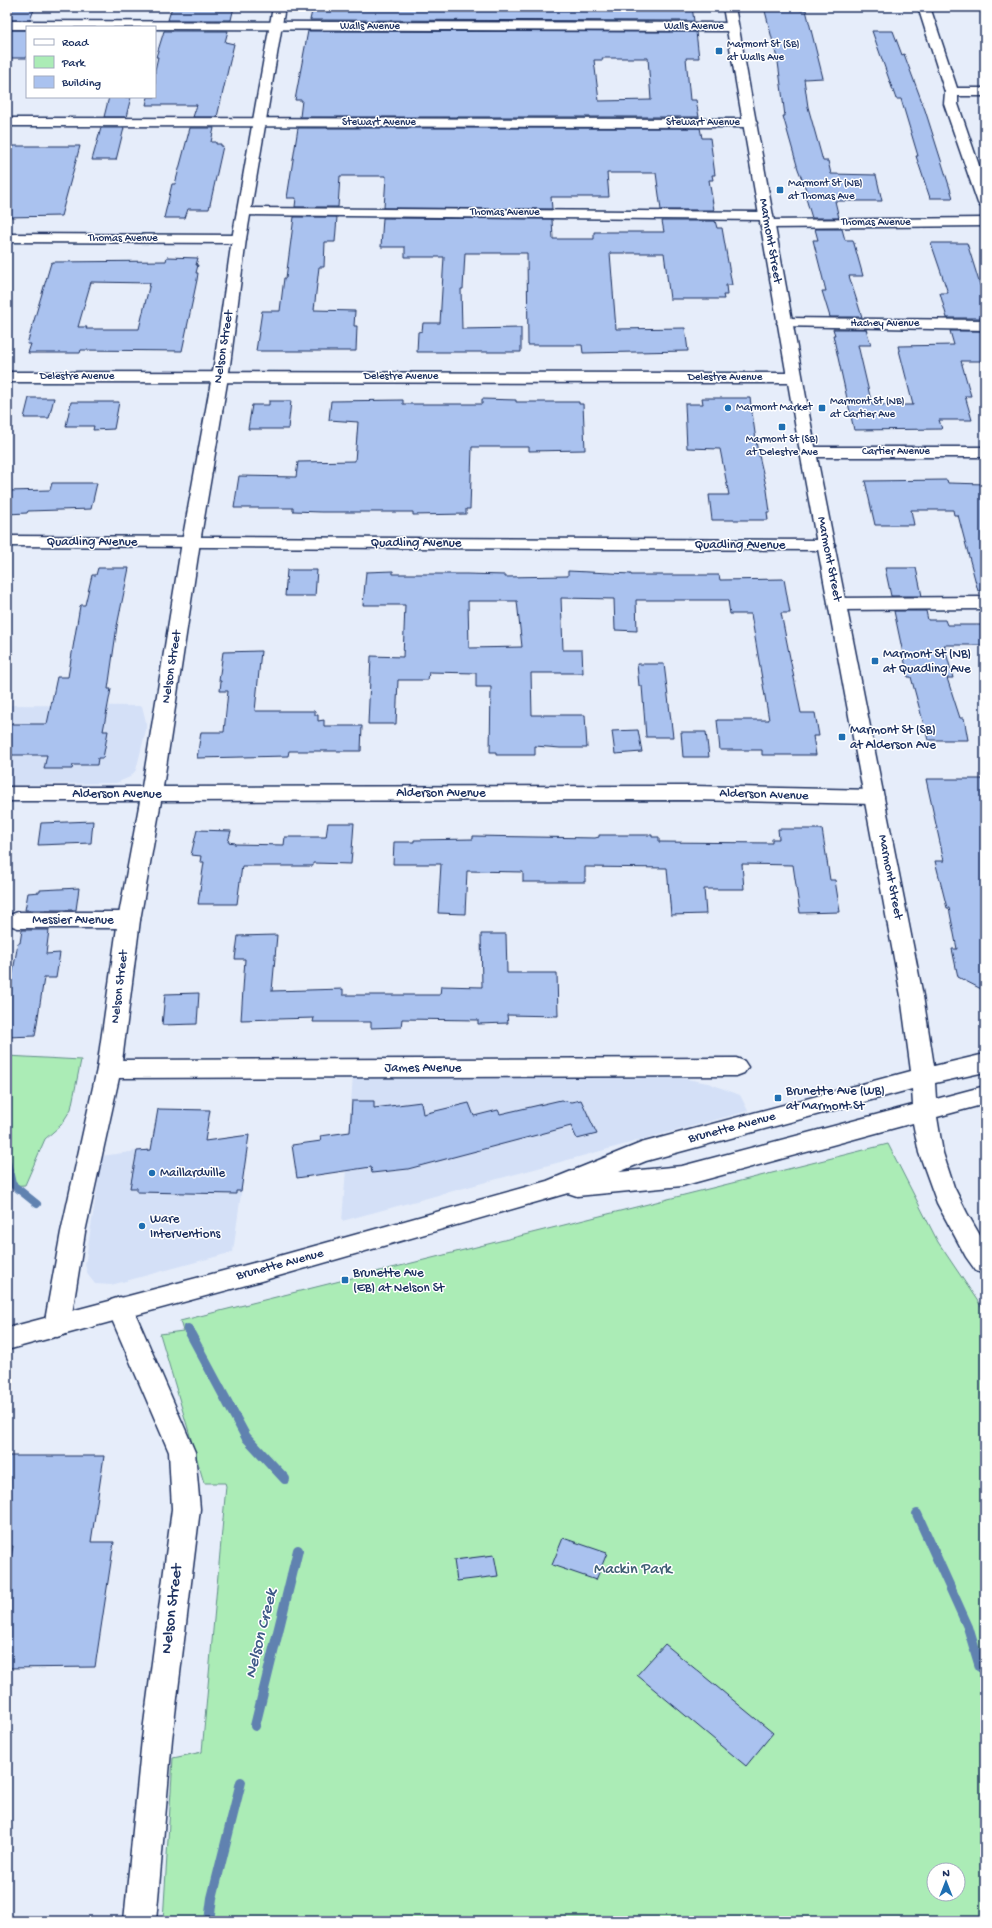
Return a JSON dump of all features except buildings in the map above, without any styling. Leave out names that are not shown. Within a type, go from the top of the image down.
[{"type":"street","name":"Nelson Street","points":[[57,1326],[73,1232],[109,1069],[128,920],[151,794],[190,542],[207,457],[220,377],[239,238],[279,7]]},
{"type":"street","name":"Marmont Street","points":[[729,7],[794,378],[912,996],[923,1077],[928,1139],[938,1177],[963,1227],[985,1264]]},
{"type":"street","points":[[924,7],[952,92],[951,104],[985,203]]},
{"type":"street","name":"Walls Avenue","points":[[7,25],[732,27]]},
{"type":"street","points":[[952,92],[985,92]]},
{"type":"street","name":"Stewart Avenue","points":[[7,122],[750,123]]},
{"type":"street","name":"Thomas Avenue","points":[[244,212],[985,222]]},
{"type":"street","name":"Thomas Avenue","points":[[7,238],[239,238]]},
{"type":"street","name":"Hachey Avenue","points":[[785,323],[985,325]]},
{"type":"street","name":"Delestre Avenue","points":[[7,377],[794,378]]},
{"type":"street","name":"Cartier Avenue","points":[[808,452],[985,452]]},
{"type":"street","name":"Quadling Avenue","points":[[7,541],[826,545]]},
{"type":"street","points":[[837,604],[985,603]]},
{"type":"street","name":"Alderson Avenue","points":[[7,794],[693,793],[874,797]]},
{"type":"street","name":"Messier Avenue","points":[[18,920],[128,920]]},
{"type":"street","name":"Brunette Avenue","points":[[7,1338],[269,1269],[552,1189],[641,1153],[923,1077],[985,1063]]},
{"type":"street","name":"James Avenue","points":[[109,1069],[736,1067]]},
{"type":"street","name":"Brunette Avenue","points":[[552,1189],[682,1176],[985,1095]]},
{"type":"street","name":"Nelson Street","points":[[120,1308],[182,1452],[186,1509],[157,1738],[140,1921]]},
{"type":"shaded area","points":[[7,705],[142,706],[147,726],[136,770],[130,777],[116,783],[7,785]]},
{"type":"shaded area","points":[[353,1076],[676,1077],[708,1083],[740,1095],[748,1111],[342,1221]]},
{"type":"shaded area","points":[[249,1135],[233,1252],[111,1285],[95,1284],[88,1275],[85,1265],[102,1156]]},
{"type":"green space","points":[[7,1056],[81,1060],[71,1109],[61,1125],[45,1139],[25,1185],[7,1186]]},
{"type":"green space","name":"Mackin Park","points":[[888,1144],[938,1242],[985,1312],[985,1921],[163,1921],[173,1758],[202,1752],[226,1486],[225,1483],[204,1483],[160,1334],[183,1331],[180,1321]]},
{"type":"waterway","name":"Nelson Creek","points":[[7,1162],[12,1184],[37,1204]]},
{"type":"waterway","name":"Nelson Creek","points":[[188,1329],[246,1437],[285,1479]]},
{"type":"waterway","points":[[917,1514],[968,1627],[980,1667],[985,1670]]},
{"type":"waterway","name":"Nelson Creek","points":[[255,1726],[298,1550]]},
{"type":"waterway","name":"Nelson Creek","points":[[209,1921],[212,1898],[241,1782]]},
{"type":"place","name":"Marmont St (SB) at Walls Ave","points":[[719,51]]},
{"type":"place","name":"Marmont St (NB) at Thomas Ave","points":[[780,190]]},
{"type":"place","name":"Marmont Market","points":[[728,408]]},
{"type":"place","name":"Marmont St (NB) at Cartier Ave","points":[[822,408]]},
{"type":"place","name":"Marmont St (SB) at Delestre Ave","points":[[782,427]]},
{"type":"place","name":"Marmont St (NB) at Quadling Ave","points":[[875,661]]},
{"type":"place","name":"Marmont St (SB) at Alderson Ave","points":[[842,737]]},
{"type":"place","name":"Brunette Ave (WB) at Marmont St","points":[[778,1098]]},
{"type":"place","name":"Maillardville","points":[[152,1173]]},
{"type":"place","name":"Ware Interventions","points":[[142,1226]]},
{"type":"place","name":"Brunette Ave (EB) at Nelson St","points":[[345,1280]]}]
